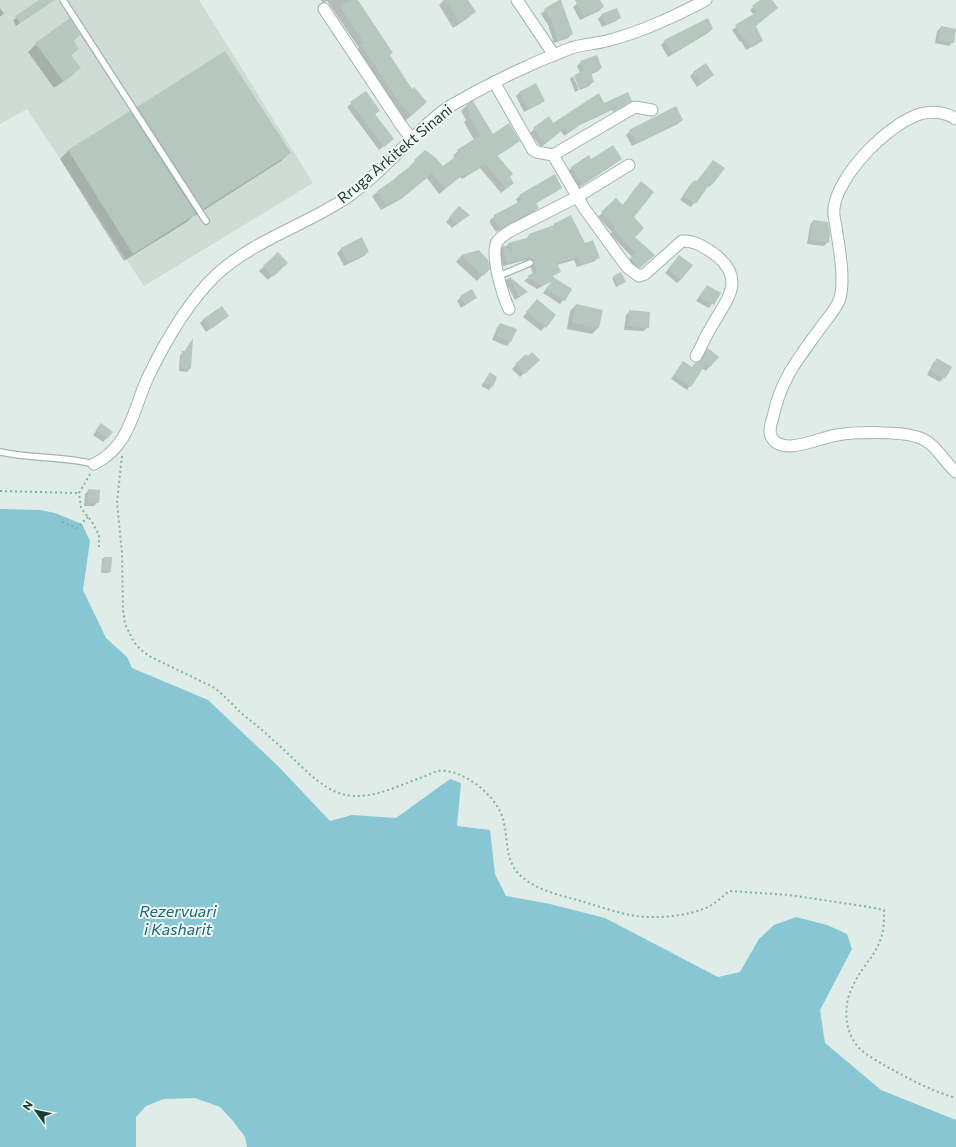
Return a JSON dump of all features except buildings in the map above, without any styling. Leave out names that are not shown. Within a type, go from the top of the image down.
[{"type":"street","points":[[517,0],[554,55]]},
{"type":"street","name":"Rruga Arkitekt Sinani","points":[[94,464],[104,459],[124,436],[148,376],[169,338],[186,312],[199,294],[216,276],[237,258],[263,242],[346,198],[372,178],[428,124],[449,107],[494,82],[509,74],[574,47],[608,41],[646,29],[704,0]]},
{"type":"street","points":[[324,9],[401,125],[412,139]]},
{"type":"street","points":[[494,82],[533,150],[553,155],[635,107],[652,110]]},
{"type":"street","points":[[956,118],[941,113],[931,112],[919,115],[897,126],[866,154],[846,177],[840,189],[834,209],[841,264],[839,301],[810,344],[789,371],[776,400],[770,433],[774,441],[780,445],[791,446],[837,435],[863,433],[908,434],[917,436],[932,444],[956,472]]},
{"type":"street","points":[[553,155],[584,208],[628,268],[639,276],[650,270],[682,241],[694,242],[706,248],[727,266],[730,272],[732,288],[730,294],[719,316],[708,331],[696,356]]},
{"type":"street","points":[[509,309],[504,298],[495,249],[503,236],[577,197],[629,165]]},
{"type":"lane","points":[[63,0],[206,221]]},
{"type":"lane","points":[[499,276],[530,263]]},
{"type":"lane","points":[[0,452],[23,457],[66,458],[94,464]]},
{"type":"path","points":[[123,450],[117,502],[122,553],[123,610],[125,624],[134,642],[140,649],[149,656],[213,687],[273,739],[303,768],[322,783],[336,792],[346,796],[367,796],[397,787],[438,771],[447,771],[460,774],[479,787],[498,807],[504,822],[507,848],[510,859],[517,871],[529,883],[558,894],[621,913],[651,917],[681,915],[707,907],[728,891],[789,895],[884,910],[883,929],[880,943],[855,982],[848,999],[846,1010],[849,1030],[858,1048],[876,1060],[900,1074],[942,1094],[956,1098]]},
{"type":"path","points":[[94,464],[80,494],[81,508],[99,535],[99,547]]},
{"type":"path","points":[[0,491],[80,494]]},
{"type":"path","points":[[62,522],[77,528],[88,518]]},
{"type":"shaded area","points":[[0,0],[199,0],[313,183],[144,286],[27,109],[0,124]]},
{"type":"water","name":"Rezervuari i Kasharit","points":[[0,509],[40,510],[55,513],[82,524],[90,541],[83,590],[106,638],[127,657],[132,668],[208,700],[278,766],[330,821],[352,815],[396,818],[450,779],[461,783],[457,826],[490,830],[495,874],[506,896],[550,904],[605,918],[718,977],[740,972],[759,939],[774,925],[796,917],[827,925],[847,934],[852,949],[820,1010],[825,1043],[881,1090],[956,1120],[956,1147],[247,1147],[245,1137],[220,1107],[195,1098],[164,1099],[146,1106],[136,1117],[136,1147],[0,1147]]}]
